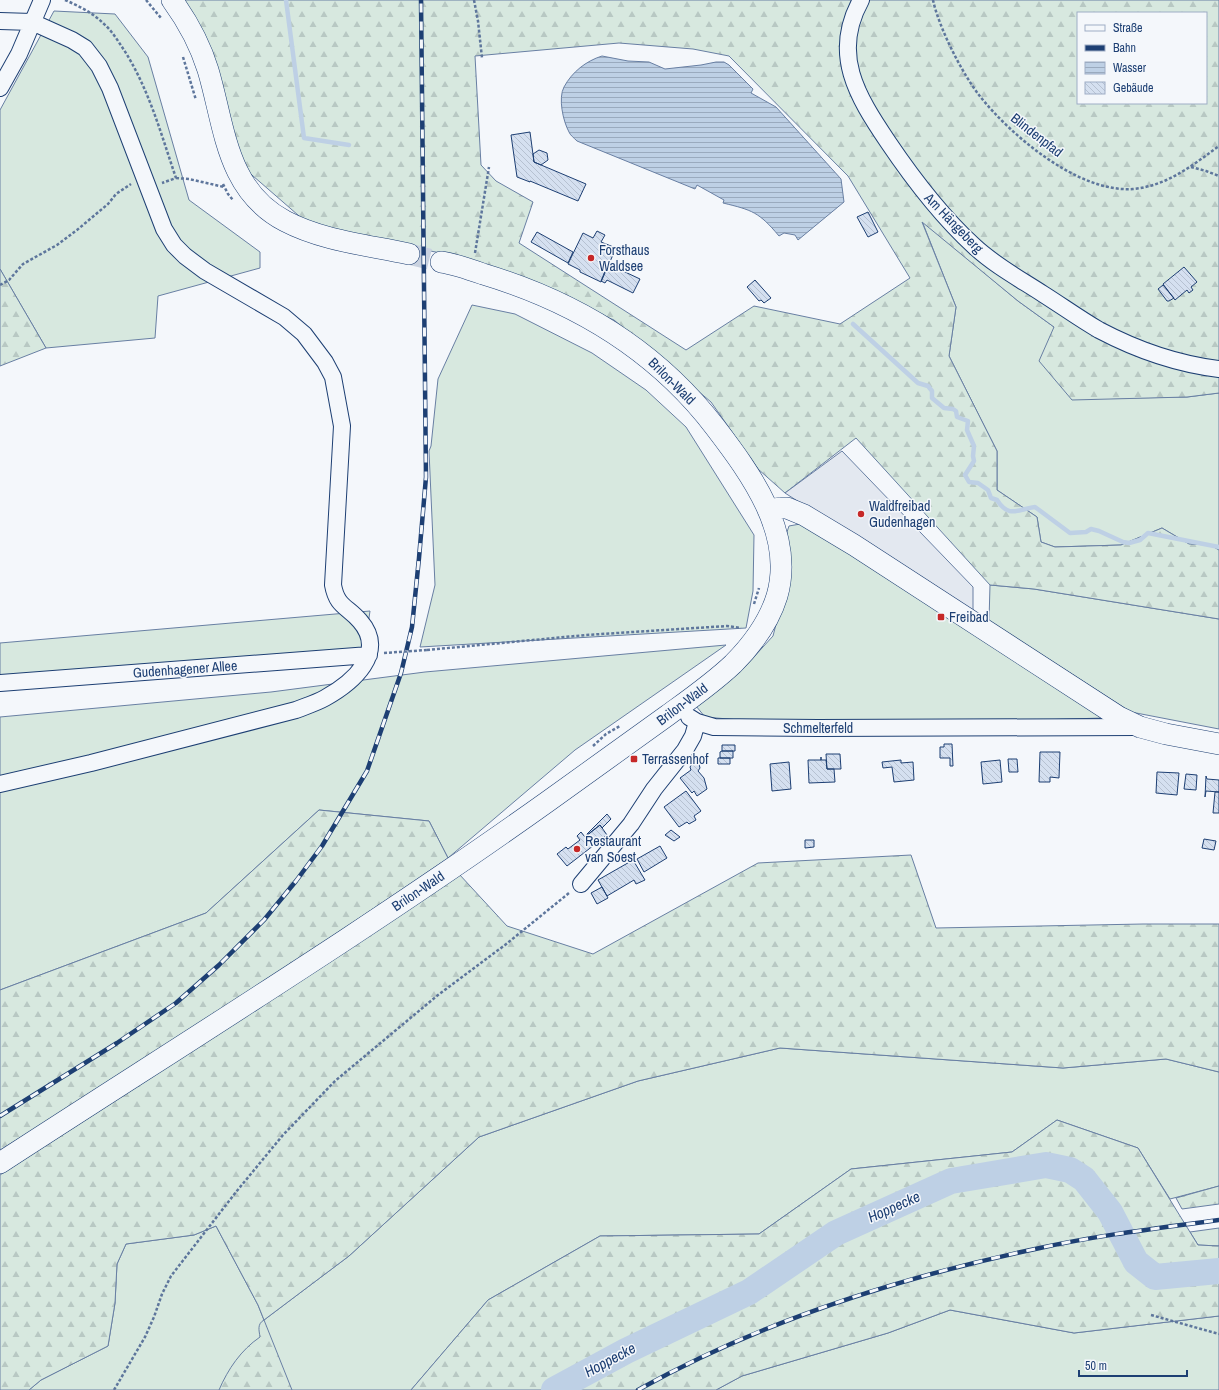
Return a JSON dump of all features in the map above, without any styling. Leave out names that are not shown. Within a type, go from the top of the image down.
[{"type":"main road","points":[[172,0],[191,29],[204,57],[224,134],[236,170],[246,187],[258,202],[286,222],[321,235],[409,254]]},
{"type":"main road","name":"Brilon-Wald","points":[[0,1163],[296,972],[420,890],[514,825],[677,708],[732,664],[746,650],[768,619],[778,590],[780,552],[776,532],[768,510],[750,477],[733,451],[707,417],[675,382],[646,356],[612,331],[565,305],[536,292],[473,270],[440,262]]},
{"type":"main road","name":"Schmelterfeld","points":[[768,510],[787,508],[804,515],[854,545],[1119,717],[1140,726],[1166,734],[1219,744]]},
{"type":"street","points":[[0,88],[19,54],[42,0]]},
{"type":"street","name":"Am Hängeberg","points":[[861,0],[850,24],[847,40],[849,61],[855,85],[877,126],[900,161],[930,199],[959,232],[975,248],[998,264],[1099,329],[1159,356],[1188,364],[1219,369]]},
{"type":"street","points":[[0,21],[32,22],[72,40],[85,48],[99,66],[110,88],[164,229],[174,245],[204,271],[284,317],[304,334],[325,362],[333,377],[342,426],[333,585],[338,602],[360,621],[365,628],[377,654],[347,684],[325,698],[296,710],[106,759],[0,784]]},
{"type":"street","name":"Gudenhagener Allee","points":[[0,683],[377,654]]},
{"type":"street","name":"Schmelterfeld","points":[[581,884],[631,824],[654,789],[685,750],[693,736],[693,719],[714,727],[818,728],[1140,726]]},
{"type":"path","points":[[65,0],[85,10],[104,23],[114,35],[137,71],[154,113],[176,178]]},
{"type":"path","points":[[474,0],[482,58]]},
{"type":"path","name":"Blindenpfad","points":[[933,0],[954,54],[978,94],[1010,128],[1055,164],[1091,182],[1110,188],[1132,189],[1153,185],[1172,178],[1191,167],[1219,146]]},
{"type":"path","points":[[473,270],[489,167]]},
{"type":"path","points":[[1191,167],[1219,176]]},
{"type":"path","points":[[0,285],[9,280],[23,264],[57,245],[77,230],[108,204],[116,194],[133,182],[146,183],[176,178],[189,178],[224,187]]},
{"type":"path","points":[[752,608],[761,582]]},
{"type":"path","points":[[740,632],[745,623]]},
{"type":"path","points":[[377,654],[586,635],[727,626],[743,628]]},
{"type":"path","points":[[589,749],[606,734],[624,724]]},
{"type":"path","points":[[114,1390],[145,1337],[162,1294],[171,1276],[236,1192],[283,1135],[335,1081],[438,995],[505,945],[581,884]]},
{"type":"path","points":[[1151,1315],[1219,1334]]},
{"type":"green space","points":[[173,0],[1219,0],[1219,393],[1187,397],[1072,400],[1039,361],[1054,327],[1018,301],[922,222],[956,307],[949,356],[997,451],[997,490],[1037,517],[1041,542],[1055,547],[1121,545],[1162,528],[1189,544],[1210,545],[1219,550],[1219,619],[1034,589],[990,585],[856,438],[785,493],[758,469],[711,402],[614,320],[466,258],[400,245],[306,222],[245,169]],"holes":[[[619,43],[693,49],[729,56],[848,176],[910,278],[840,324],[754,306],[686,350],[519,243],[533,202],[496,181],[481,165],[475,56]]]},
{"type":"green space","points":[[54,11],[115,14],[148,57],[189,200],[260,252],[260,268],[158,296],[155,338],[46,348],[0,269],[0,110]]},
{"type":"green space","points":[[922,221],[1018,301],[1054,327],[1072,399],[1187,397],[1219,393],[1219,550],[1210,545],[1189,544],[1162,528],[1121,545],[1055,547],[1041,542],[1037,517],[997,490],[997,451],[949,356],[956,307]]},
{"type":"green space","points":[[0,269],[46,348],[0,366]]},
{"type":"green space","points":[[472,305],[515,314],[592,353],[646,390],[686,427],[754,535],[753,591],[746,628],[420,647],[435,585],[429,451],[431,446],[438,379]]},
{"type":"green space","points":[[800,524],[810,526],[1102,718],[820,727],[705,717],[696,706],[741,671],[773,636],[788,578],[787,532],[789,526]]},
{"type":"green space","points":[[990,585],[1034,589],[1219,619],[1219,729],[1131,712],[989,621]]},
{"type":"green space","points":[[370,611],[364,652],[0,685],[0,643]]},
{"type":"green space","points":[[726,645],[575,750],[448,858],[429,821],[319,810],[206,913],[0,990],[0,717],[271,692],[425,672]]},
{"type":"green space","points":[[319,810],[429,821],[448,858],[172,1045],[0,1150],[0,990],[206,913]]},
{"type":"green space","points":[[911,855],[936,928],[1219,924],[1219,1072],[1166,1059],[1063,1068],[780,1048],[638,1081],[479,1137],[349,1256],[264,1320],[258,1305],[216,1226],[194,1235],[126,1244],[117,1264],[115,1303],[108,1346],[41,1380],[29,1390],[0,1390],[0,1175],[138,1086],[459,874],[507,926],[593,954],[758,863]]},
{"type":"green space","points":[[780,1048],[1063,1068],[1166,1059],[1219,1072],[1219,1186],[1170,1199],[1138,1148],[1057,1120],[1012,1152],[851,1169],[759,1234],[600,1236],[488,1300],[411,1390],[29,1390],[41,1380],[108,1346],[115,1303],[117,1264],[126,1244],[194,1235],[216,1226],[258,1305],[264,1320],[349,1256],[479,1137],[638,1081]]},
{"type":"green space","points":[[1057,1120],[1138,1148],[1198,1245],[1219,1246],[1219,1316],[1074,1333],[950,1310],[888,1333],[742,1376],[716,1390],[411,1390],[488,1300],[600,1236],[759,1234],[851,1169],[1012,1152]]},
{"type":"green space","points":[[1219,1186],[1219,1204],[1182,1209],[1176,1198]]},
{"type":"green space","points":[[1219,1228],[1219,1246],[1198,1245],[1190,1232]]},
{"type":"green space","points":[[950,1310],[1074,1333],[1219,1316],[1219,1390],[716,1390],[742,1376],[888,1333]]},
{"type":"green space","points":[[264,1320],[292,1390],[219,1390],[236,1360],[253,1342],[260,1337],[259,1325]]},
{"type":"shaded area","name":"Waldfreibad Gudenhagen","points":[[842,451],[973,587],[973,614],[785,493]]},
{"type":"water","points":[[602,56],[628,61],[649,62],[665,69],[716,62],[724,62],[729,65],[753,89],[751,93],[776,107],[841,179],[844,202],[798,240],[795,235],[784,233],[779,236],[766,222],[754,213],[723,203],[724,200],[697,185],[695,189],[577,141],[571,135],[565,122],[561,103],[562,92],[567,82],[575,72],[585,64]]},
{"type":"building","points":[[530,132],[534,162],[586,184],[578,201],[517,177],[511,135]]},
{"type":"building","points":[[539,150],[547,153],[548,160],[541,165],[534,162],[533,154]]},
{"type":"building","points":[[868,212],[878,232],[868,237],[857,217]]},
{"type":"building","name":"Forsthaus Waldsee","points":[[597,231],[605,235],[601,242],[616,248],[601,282],[580,272],[580,270],[568,264],[583,233],[593,238]]},
{"type":"building","points":[[537,232],[573,252],[568,263],[531,242]]},
{"type":"building","points":[[608,264],[640,279],[633,293],[607,280],[605,283],[601,281]]},
{"type":"building","points":[[1184,267],[1197,282],[1191,287],[1193,290],[1189,293],[1187,290],[1175,300],[1163,284]]},
{"type":"building","points":[[755,280],[771,298],[764,303],[761,300],[759,301],[747,287]]},
{"type":"building","points":[[1163,285],[1174,298],[1169,301],[1167,301],[1158,289]]},
{"type":"building","points":[[944,744],[952,744],[953,766],[950,766],[950,758],[940,758],[940,747],[944,747]]},
{"type":"building","points":[[722,745],[735,745],[735,751],[722,751]]},
{"type":"building","points":[[733,751],[733,758],[720,758],[720,752]]},
{"type":"building","points":[[1040,752],[1060,752],[1059,778],[1050,777],[1050,782],[1039,782]]},
{"type":"building","points":[[826,754],[840,754],[841,769],[827,769]]},
{"type":"building","points":[[718,758],[730,758],[730,764],[718,764]]},
{"type":"building","points":[[1008,759],[1017,759],[1018,772],[1009,772]]},
{"type":"building","points":[[808,760],[826,760],[827,769],[834,769],[835,782],[809,783]]},
{"type":"building","points":[[901,760],[901,763],[913,762],[914,780],[894,782],[892,767],[883,768],[882,762]]},
{"type":"building","points":[[1000,760],[1002,782],[983,784],[981,762]]},
{"type":"building","points":[[696,762],[699,764],[700,768],[698,771],[704,778],[707,789],[697,796],[694,791],[692,793],[680,778],[691,770],[690,767]]},
{"type":"building","points":[[789,762],[791,789],[772,791],[770,764]]},
{"type":"building","points":[[1157,772],[1179,773],[1177,795],[1156,793]]},
{"type":"building","points":[[1186,774],[1197,775],[1196,790],[1184,789]]},
{"type":"building","points":[[1206,776],[1207,779],[1219,780],[1219,792],[1206,791],[1205,797]]},
{"type":"building","points":[[686,791],[701,811],[694,816],[696,820],[689,824],[687,822],[679,827],[664,807]]},
{"type":"building","points":[[1215,792],[1219,792],[1219,813],[1213,813]]},
{"type":"building","points":[[607,814],[611,819],[602,828],[600,825],[587,835],[587,834]]},
{"type":"building","points":[[600,825],[607,835],[567,866],[557,854],[566,847],[568,849],[580,840],[577,836],[581,832],[585,837]]},
{"type":"building","points":[[671,830],[680,837],[674,841],[665,835]]},
{"type":"building","points":[[1204,839],[1216,841],[1214,850],[1202,848]]},
{"type":"building","points":[[805,840],[814,840],[814,847],[805,848]]},
{"type":"building","points":[[660,846],[667,858],[644,872],[637,859]]},
{"type":"building","points":[[633,860],[645,880],[636,884],[634,880],[607,896],[598,880]]},
{"type":"building","points":[[602,887],[608,898],[597,904],[591,893]]},
{"type":"waterway","points":[[286,0],[304,138],[349,145]]},
{"type":"waterway","points":[[853,324],[918,383],[928,386],[932,391],[932,398],[944,408],[953,409],[956,411],[957,417],[968,421],[967,430],[974,446],[974,461],[965,475],[969,482],[978,483],[988,490],[991,498],[997,500],[1001,506],[1010,511],[1035,507],[1070,533],[1086,532],[1091,529],[1129,543],[1140,540],[1148,533],[1219,547]]},
{"type":"waterway","name":"Hoppecke","points":[[554,1390],[626,1351],[749,1292],[836,1233],[951,1181],[1046,1165],[1070,1170],[1084,1179],[1110,1212],[1136,1262],[1155,1277],[1219,1271]]},
{"type":"tunnel","points":[[409,254],[441,262]]},
{"type":"railway","points":[[0,1116],[117,1043],[176,1003],[219,965],[264,920],[296,881],[322,846],[367,771],[401,673],[412,627],[426,477],[421,0]]},
{"type":"railway","points":[[638,1390],[685,1365],[734,1342],[783,1322],[885,1287],[988,1260],[1062,1243],[1219,1220]]},
{"type":"place","name":"Forsthaus Waldsee","points":[[591,258]]},
{"type":"place","name":"Waldfreibad Gudenhagen","points":[[861,514]]},
{"type":"place","name":"Freibad","points":[[941,617]]},
{"type":"place","name":"Terrassenhof","points":[[634,759]]},
{"type":"place","name":"Restaurant van Soest","points":[[577,849]]}]
